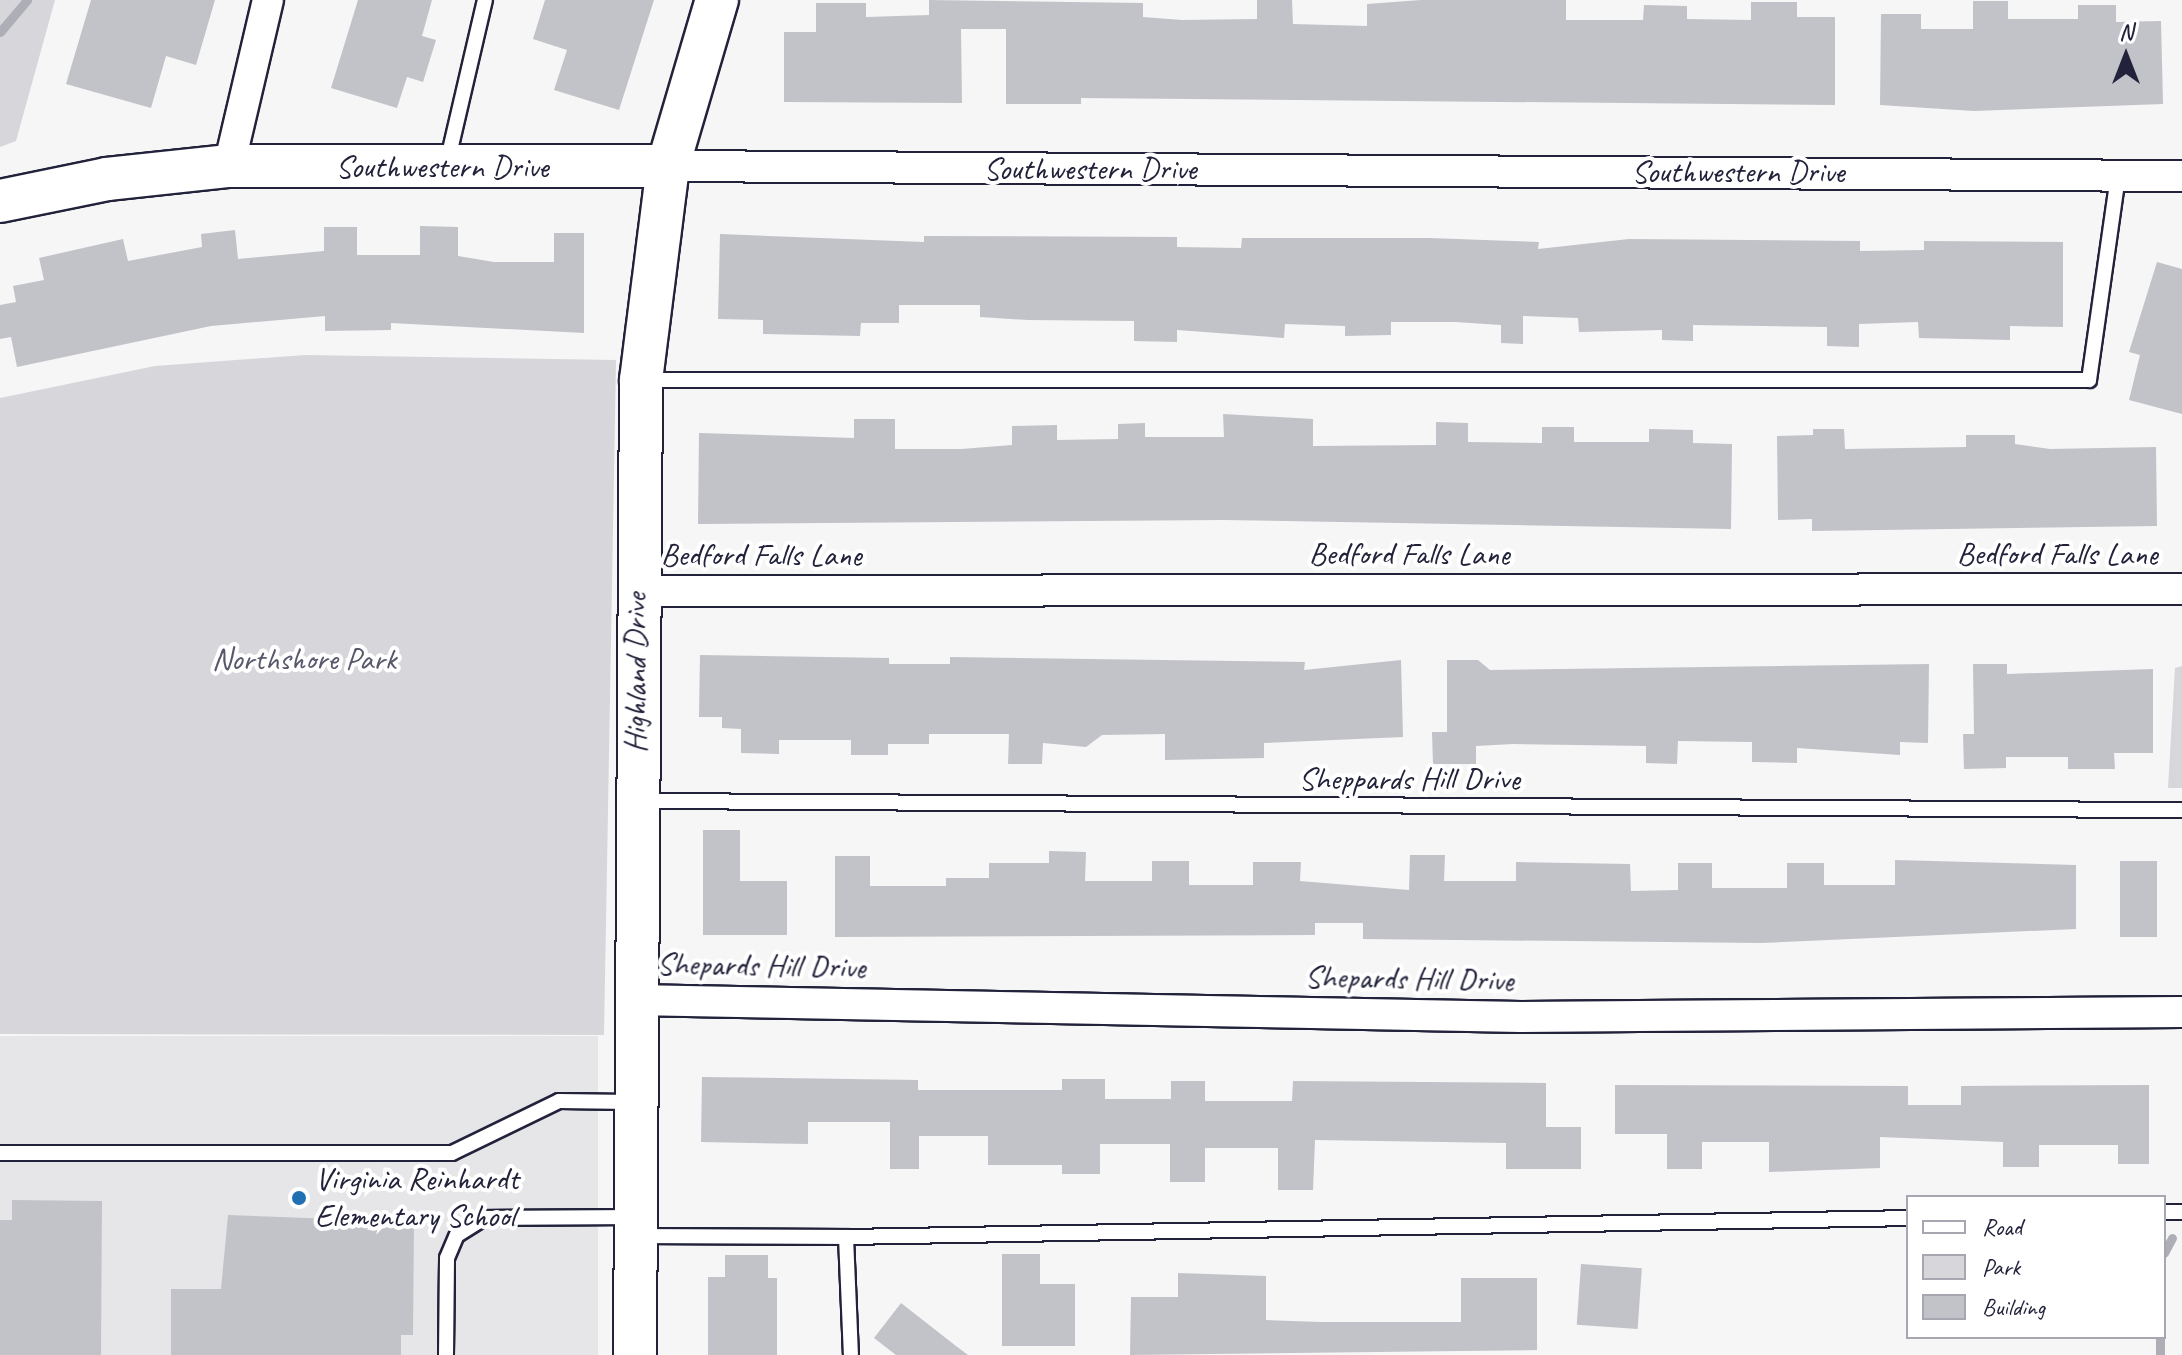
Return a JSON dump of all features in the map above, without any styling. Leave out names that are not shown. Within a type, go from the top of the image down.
[{"type":"street","points":[[229,166],[268,0]]},
{"type":"street","name":"Highland Drive","points":[[635,1355],[636,591],[641,380],[668,166],[717,0]]},
{"type":"street","name":"Southwestern Drive","points":[[0,201],[229,166],[2182,176]]},
{"type":"street","name":"Bedford Falls Lane","points":[[636,591],[2182,589]]},
{"type":"street","name":"Shepards Hill Drive","points":[[634,1000],[1521,1017],[2182,1012]]},
{"type":"lane","points":[[445,168],[485,0]]},
{"type":"lane","points":[[641,380],[2089,380],[2118,175]]},
{"type":"lane","name":"Sheppards Hill Drive","points":[[635,801],[2182,810]]},
{"type":"lane","points":[[0,1153],[452,1153],[559,1101],[635,1102]]},
{"type":"lane","points":[[446,1355],[447,1258],[457,1235],[484,1218],[846,1237],[1906,1218]]},
{"type":"lane","points":[[846,1237],[851,1355]]},
{"type":"shaded area","name":"Virginia Reinhardt Elementary School","points":[[0,1036],[598,1036],[598,1355],[0,1355]]},
{"type":"green space","points":[[0,0],[55,0],[16,141],[0,147]]},
{"type":"green space","name":"Northshore Park","points":[[305,355],[616,360],[604,1035],[0,1034],[0,398],[155,366]]},
{"type":"green space","points":[[2182,666],[2182,788],[2168,788],[2175,668]]},
{"type":"building","points":[[91,0],[215,0],[196,65],[166,56],[151,108],[66,84]]},
{"type":"building","points":[[358,0],[432,0],[422,36],[436,40],[423,82],[407,77],[397,108],[331,88]]},
{"type":"building","points":[[545,0],[654,0],[619,110],[554,90],[567,50],[533,39]]},
{"type":"building","points":[[929,0],[1143,3],[1143,17],[1182,20],[1257,19],[1257,0],[1292,0],[1293,24],[1367,26],[1367,4],[1421,0],[1566,0],[1566,20],[1643,20],[1644,5],[1687,6],[1687,19],[1751,20],[1751,2],[1797,2],[1797,17],[1835,17],[1835,105],[1081,98],[1081,104],[1006,104],[1006,29],[961,29],[962,103],[784,102],[784,32],[816,32],[816,3],[866,3],[866,17],[929,15]]},
{"type":"building","points":[[1973,1],[2008,1],[2008,19],[2078,19],[2078,5],[2116,5],[2116,22],[2161,21],[2163,104],[1974,111],[1880,105],[1881,14],[1921,14],[1921,29],[1973,29]]},
{"type":"building","points":[[420,226],[458,227],[458,256],[494,262],[554,262],[554,233],[584,233],[584,333],[391,323],[391,330],[325,331],[325,316],[211,326],[17,367],[11,337],[0,339],[0,305],[16,302],[13,286],[44,280],[39,258],[123,239],[128,261],[202,247],[201,234],[235,230],[238,259],[324,251],[324,227],[357,227],[357,255],[420,255]]},
{"type":"building","points":[[720,234],[924,242],[924,236],[1177,237],[1177,247],[1241,248],[1242,238],[1429,238],[1539,242],[1538,249],[1629,239],[1860,241],[1860,251],[1924,250],[1924,241],[2063,242],[2063,327],[2010,326],[2010,340],[1919,338],[1918,322],[1859,324],[1859,347],[1827,346],[1827,327],[1693,325],[1693,341],[1662,340],[1662,330],[1579,332],[1578,318],[1523,316],[1523,344],[1501,343],[1501,325],[1455,322],[1391,322],[1391,335],[1345,336],[1345,326],[1285,324],[1284,338],[1177,330],[1177,342],[1134,341],[1134,321],[980,317],[980,305],[899,305],[899,323],[861,323],[860,336],[763,334],[763,320],[718,319]]},
{"type":"building","points":[[2157,262],[2182,269],[2182,414],[2129,400],[2140,355],[2129,352]]},
{"type":"building","points":[[1223,414],[1313,419],[1313,446],[1436,445],[1436,422],[1468,423],[1468,442],[1542,443],[1542,427],[1574,427],[1574,442],[1649,442],[1649,429],[1693,430],[1693,443],[1732,444],[1731,529],[1224,520],[698,524],[699,433],[854,438],[854,419],[895,419],[895,449],[961,449],[1012,445],[1012,426],[1057,425],[1057,440],[1118,439],[1118,424],[1145,423],[1145,437],[1224,437]]},
{"type":"building","points":[[1813,429],[1844,429],[1845,449],[1966,447],[1966,435],[2015,435],[2015,444],[2050,449],[2156,447],[2157,526],[1812,531],[1812,519],[1778,520],[1777,436],[1813,435]]},
{"type":"building","points":[[700,655],[889,658],[889,664],[950,664],[950,657],[1305,662],[1304,670],[1401,660],[1403,737],[1264,743],[1264,758],[1165,760],[1165,734],[1102,735],[1086,747],[1043,743],[1042,764],[1008,764],[1009,734],[929,734],[929,744],[888,744],[888,755],[851,755],[851,740],[779,740],[779,754],[741,753],[741,729],[722,728],[722,717],[699,717]]},
{"type":"building","points":[[1447,660],[1478,660],[1490,670],[1929,664],[1928,743],[1900,742],[1900,755],[1797,748],[1797,763],[1752,762],[1752,742],[1678,741],[1677,764],[1646,763],[1646,746],[1513,744],[1476,746],[1476,764],[1433,764],[1432,732],[1447,732]]},
{"type":"building","points":[[1973,664],[2007,664],[2007,674],[2153,669],[2153,753],[2114,753],[2115,769],[2068,769],[2068,757],[2006,757],[2006,768],[1964,769],[1963,734],[1974,734]]},
{"type":"building","points":[[703,830],[740,830],[740,881],[787,881],[787,935],[703,935]]},
{"type":"building","points":[[1049,851],[1086,852],[1085,881],[1152,881],[1152,861],[1189,861],[1189,885],[1253,885],[1253,862],[1301,862],[1300,881],[1409,890],[1410,855],[1445,855],[1444,881],[1516,881],[1516,862],[1630,864],[1631,891],[1678,890],[1678,863],[1712,863],[1712,888],[1787,888],[1787,863],[1824,863],[1824,885],[1895,885],[1895,860],[2076,865],[2076,929],[1761,943],[1363,939],[1363,923],[1315,923],[1315,935],[835,937],[835,856],[870,856],[870,886],[946,886],[946,878],[989,878],[989,863],[1049,863]]},
{"type":"building","points":[[2120,861],[2157,861],[2157,937],[2120,937]]},
{"type":"building","points":[[702,1077],[918,1080],[918,1090],[1062,1090],[1062,1079],[1105,1079],[1105,1099],[1171,1099],[1171,1081],[1205,1081],[1205,1101],[1292,1101],[1293,1081],[1546,1083],[1546,1127],[1581,1127],[1581,1169],[1506,1169],[1506,1143],[1315,1140],[1313,1190],[1278,1190],[1278,1148],[1205,1148],[1205,1182],[1170,1182],[1170,1144],[1100,1144],[1100,1174],[1062,1174],[1062,1165],[988,1165],[988,1136],[919,1136],[919,1169],[890,1169],[890,1122],[808,1122],[808,1144],[701,1142]]},
{"type":"building","points":[[1615,1085],[1908,1086],[1908,1105],[1961,1105],[1961,1086],[2149,1085],[2149,1164],[2118,1164],[2118,1145],[2039,1145],[2039,1167],[2003,1167],[2003,1142],[1880,1137],[1880,1168],[1769,1172],[1769,1142],[1702,1142],[1702,1169],[1667,1169],[1667,1134],[1615,1134]]},
{"type":"building","points":[[12,1200],[102,1201],[101,1355],[0,1355],[0,1220],[12,1220]]},
{"type":"building","points":[[228,1215],[414,1222],[413,1335],[401,1335],[401,1355],[171,1355],[171,1289],[221,1289]]},
{"type":"building","points":[[1002,1254],[1040,1254],[1040,1284],[1075,1284],[1075,1346],[1002,1346]]},
{"type":"building","points":[[725,1255],[768,1255],[768,1278],[777,1278],[777,1355],[708,1355],[708,1277],[725,1277]]},
{"type":"building","points":[[1581,1264],[1642,1268],[1638,1329],[1577,1325]]},
{"type":"building","points":[[1178,1273],[1266,1276],[1266,1320],[1321,1322],[1461,1322],[1461,1278],[1537,1278],[1537,1350],[1130,1355],[1131,1297],[1178,1297]]},
{"type":"building","points":[[901,1303],[968,1355],[896,1355],[874,1338]]},
{"type":"waterway","points":[[0,32],[27,0]]},
{"type":"waterway","points":[[2166,1249],[2172,1238]]},
{"type":"waterway","points":[[2160,1339],[2160,1355]]},
{"type":"place","name":"Virginia Reinhardt Elementary School","points":[[299,1198]]}]
